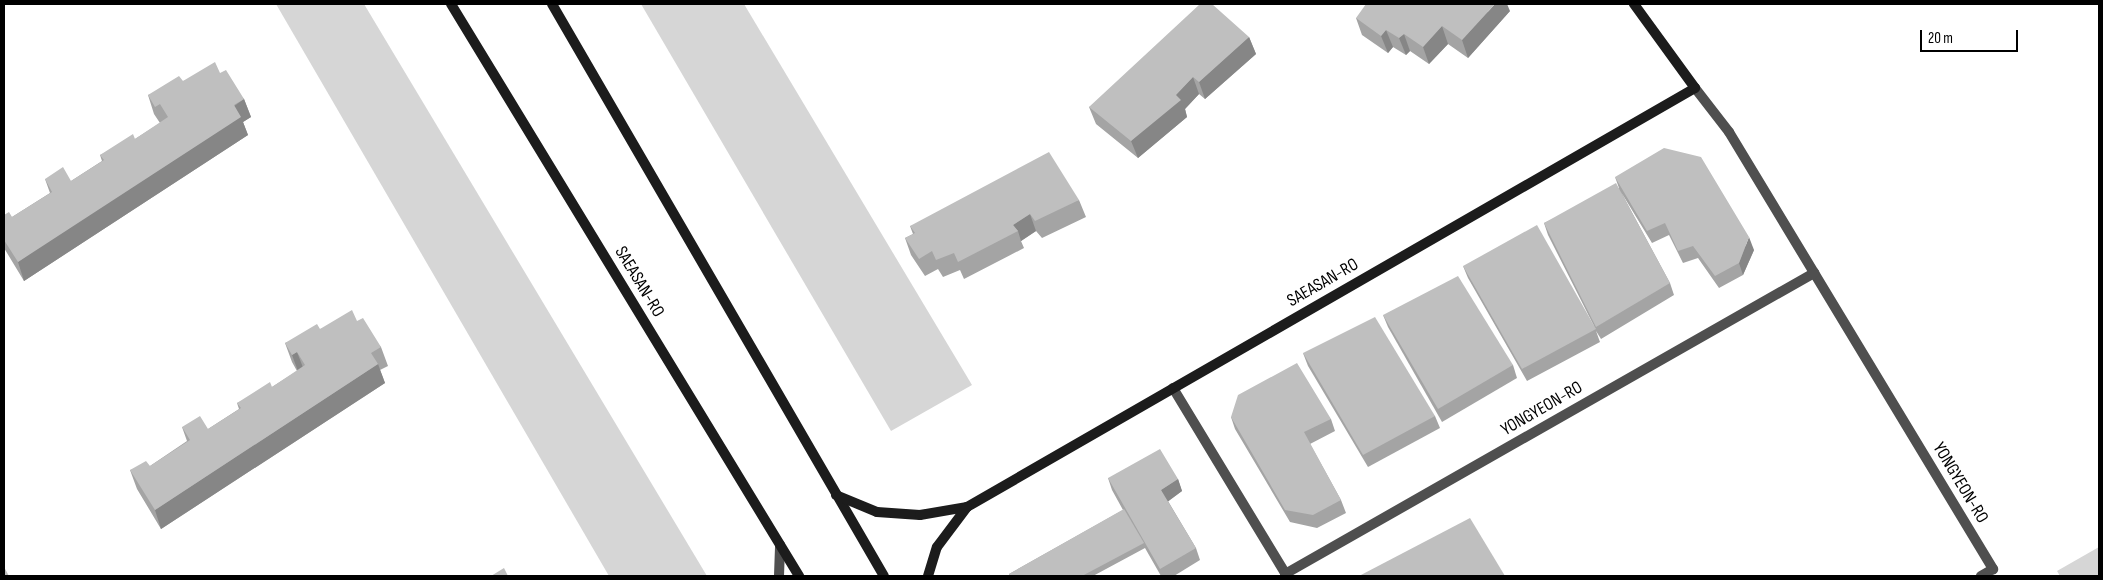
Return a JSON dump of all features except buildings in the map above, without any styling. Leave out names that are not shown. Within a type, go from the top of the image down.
[{"type":"main road","name":"SAEASAN-RO","points":[[451,4],[799,576]]},
{"type":"main road","points":[[552,4],[884,576]]},
{"type":"main road","name":"YONGYEON-RO","points":[[1634,4],[1695,88]]},
{"type":"main road","name":"SAEASAN-RO","points":[[836,495],[876,512],[920,515],[967,507],[1695,88]]},
{"type":"main road","name":"SAEASAN-RO","points":[[928,576],[937,547],[967,507]]},
{"type":"street","name":"YONGYEON-RO","points":[[1695,88],[1729,132],[1993,569],[1980,576]]},
{"type":"street","name":"YONGYEON-RO","points":[[1173,388],[1286,575],[1814,273]]},
{"type":"street","points":[[779,576],[780,544]]},
{"type":"shaded area","points":[[276,4],[364,4],[707,576],[609,576]]},
{"type":"shaded area","points":[[641,4],[744,4],[972,385],[891,431]]},
{"type":"shaded area","points":[[2099,547],[2099,576],[2060,576],[2057,571]]}]
